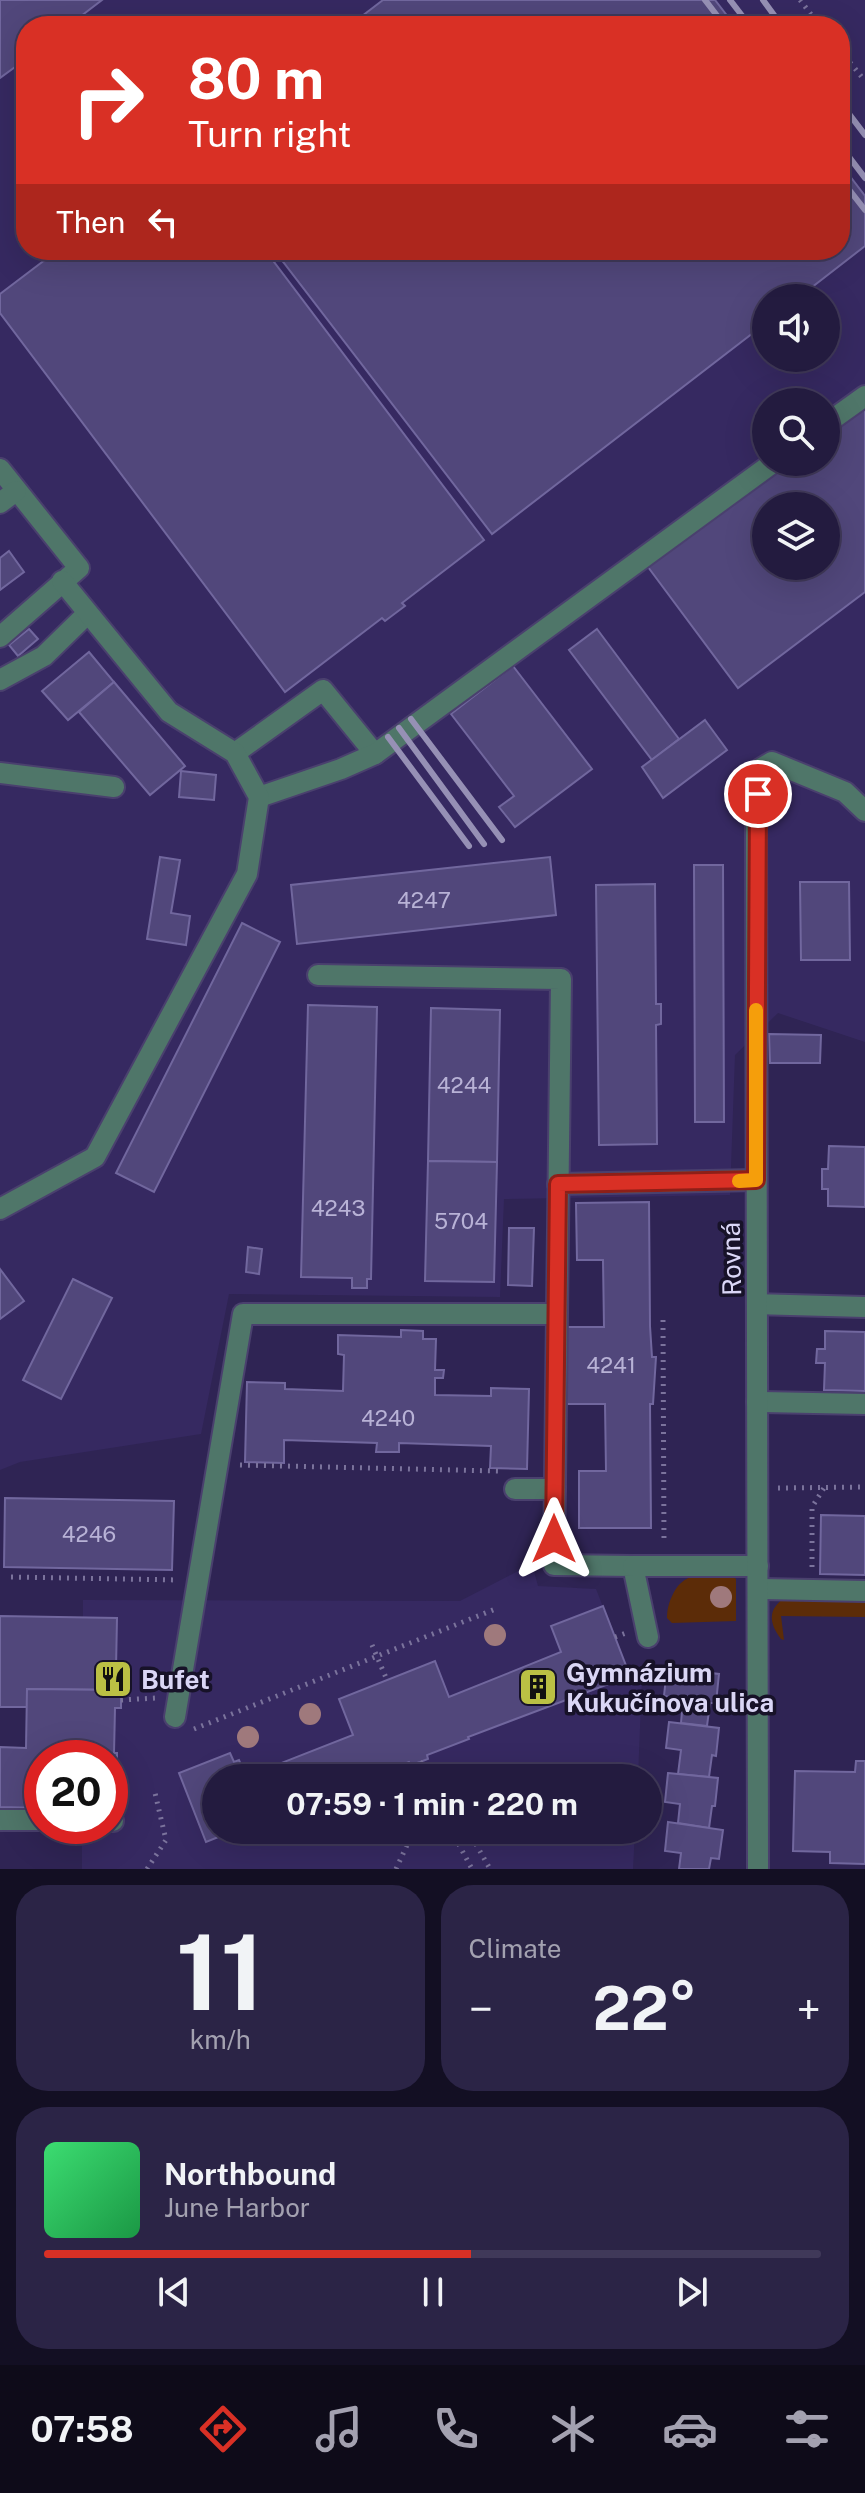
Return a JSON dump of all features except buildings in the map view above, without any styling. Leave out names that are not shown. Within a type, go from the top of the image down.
[{"type":"street","points":[[840,414],[865,396]]},
{"type":"street","points":[[0,469],[8,497],[79,568],[0,637]]},
{"type":"street","points":[[259,797],[375,754],[755,476]]},
{"type":"street","points":[[0,1209],[95,1157],[247,874],[259,797],[235,753],[169,712],[62,581]]},
{"type":"street","points":[[0,680],[44,656],[87,614]]},
{"type":"street","points":[[235,753],[323,690],[375,754]]},
{"type":"street","name":"Rovná","points":[[758,1869],[756,818],[760,769],[772,762],[845,792],[865,811]]},
{"type":"street","points":[[0,773],[114,787]]},
{"type":"street","points":[[318,975],[561,979],[554,1565],[758,1566]]},
{"type":"street","points":[[558,1184],[756,1180]]},
{"type":"street","points":[[757,1304],[865,1307]]},
{"type":"street","points":[[182,1724],[243,1314],[556,1314]]},
{"type":"street","points":[[757,1402],[865,1404]]},
{"type":"street","points":[[515,1489],[555,1489]]},
{"type":"street","points":[[633,1566],[648,1637]]},
{"type":"street","points":[[758,1589],[865,1591]]},
{"type":"street","points":[[0,1820],[24,1820]]},
{"type":"path","points":[[800,0],[812,16]]},
{"type":"path","points":[[850,62],[865,81]]},
{"type":"path","points":[[663,1320],[664,1545]]},
{"type":"path","points":[[239,1465],[502,1472]]},
{"type":"path","points":[[757,1488],[865,1487]]},
{"type":"path","points":[[812,1589],[812,1507],[825,1488]]},
{"type":"path","points":[[11,1577],[183,1580]]},
{"type":"path","points":[[182,1724],[376,1656],[498,1608]]},
{"type":"path","points":[[372,1645],[387,1680]]},
{"type":"path","points":[[121,1700],[160,1698]]},
{"type":"path","points":[[147,1869],[166,1840],[155,1793]]},
{"type":"path","points":[[396,1869],[408,1844]]},
{"type":"path","points":[[459,1844],[472,1869]]},
{"type":"path","points":[[476,1844],[490,1869]]},
{"type":"shaded area","points":[[0,0],[865,0],[865,1042],[778,1013],[735,1055],[730,1195],[504,1199],[500,1297],[229,1294],[201,1434],[20,1462],[0,1470]]},
{"type":"shaded area","points":[[532,1564],[538,1586],[596,1589],[630,1675],[642,1677],[639,1764],[202,1764],[202,1844],[634,1844],[633,1869],[82,1869],[82,1844],[128,1844],[128,1740],[83,1740],[83,1600],[460,1601]]},
{"type":"shaded area","points":[[730,1575],[736,1579],[736,1621],[672,1623],[667,1618],[672,1597],[684,1581],[697,1576]]},
{"type":"shaded area","points":[[786,1597],[865,1599],[865,1617],[781,1616],[784,1640],[777,1633],[772,1616],[776,1606]]},
{"type":"railway","points":[[705,0],[717,16]]},
{"type":"railway","points":[[730,0],[742,16]]},
{"type":"railway","points":[[763,0],[775,16]]},
{"type":"railway","points":[[850,115],[865,135]]},
{"type":"railway","points":[[850,158],[865,178]]},
{"type":"railway","points":[[850,191],[865,210]]},
{"type":"railway","points":[[411,719],[502,840]]},
{"type":"railway","points":[[399,728],[484,844]]},
{"type":"railway","points":[[388,737],[469,846]]},
{"type":"slow traffic","points":[[739,1181],[756,1180],[756,1010]]},
{"type":"place","name":"Bufet","points":[[113,1679]]},
{"type":"place","name":"Gymnázium Kukučínova ulica","points":[[538,1687]]},
{"type":"route","points":[[554,1539],[558,1184],[756,1180],[758,794]]}]
